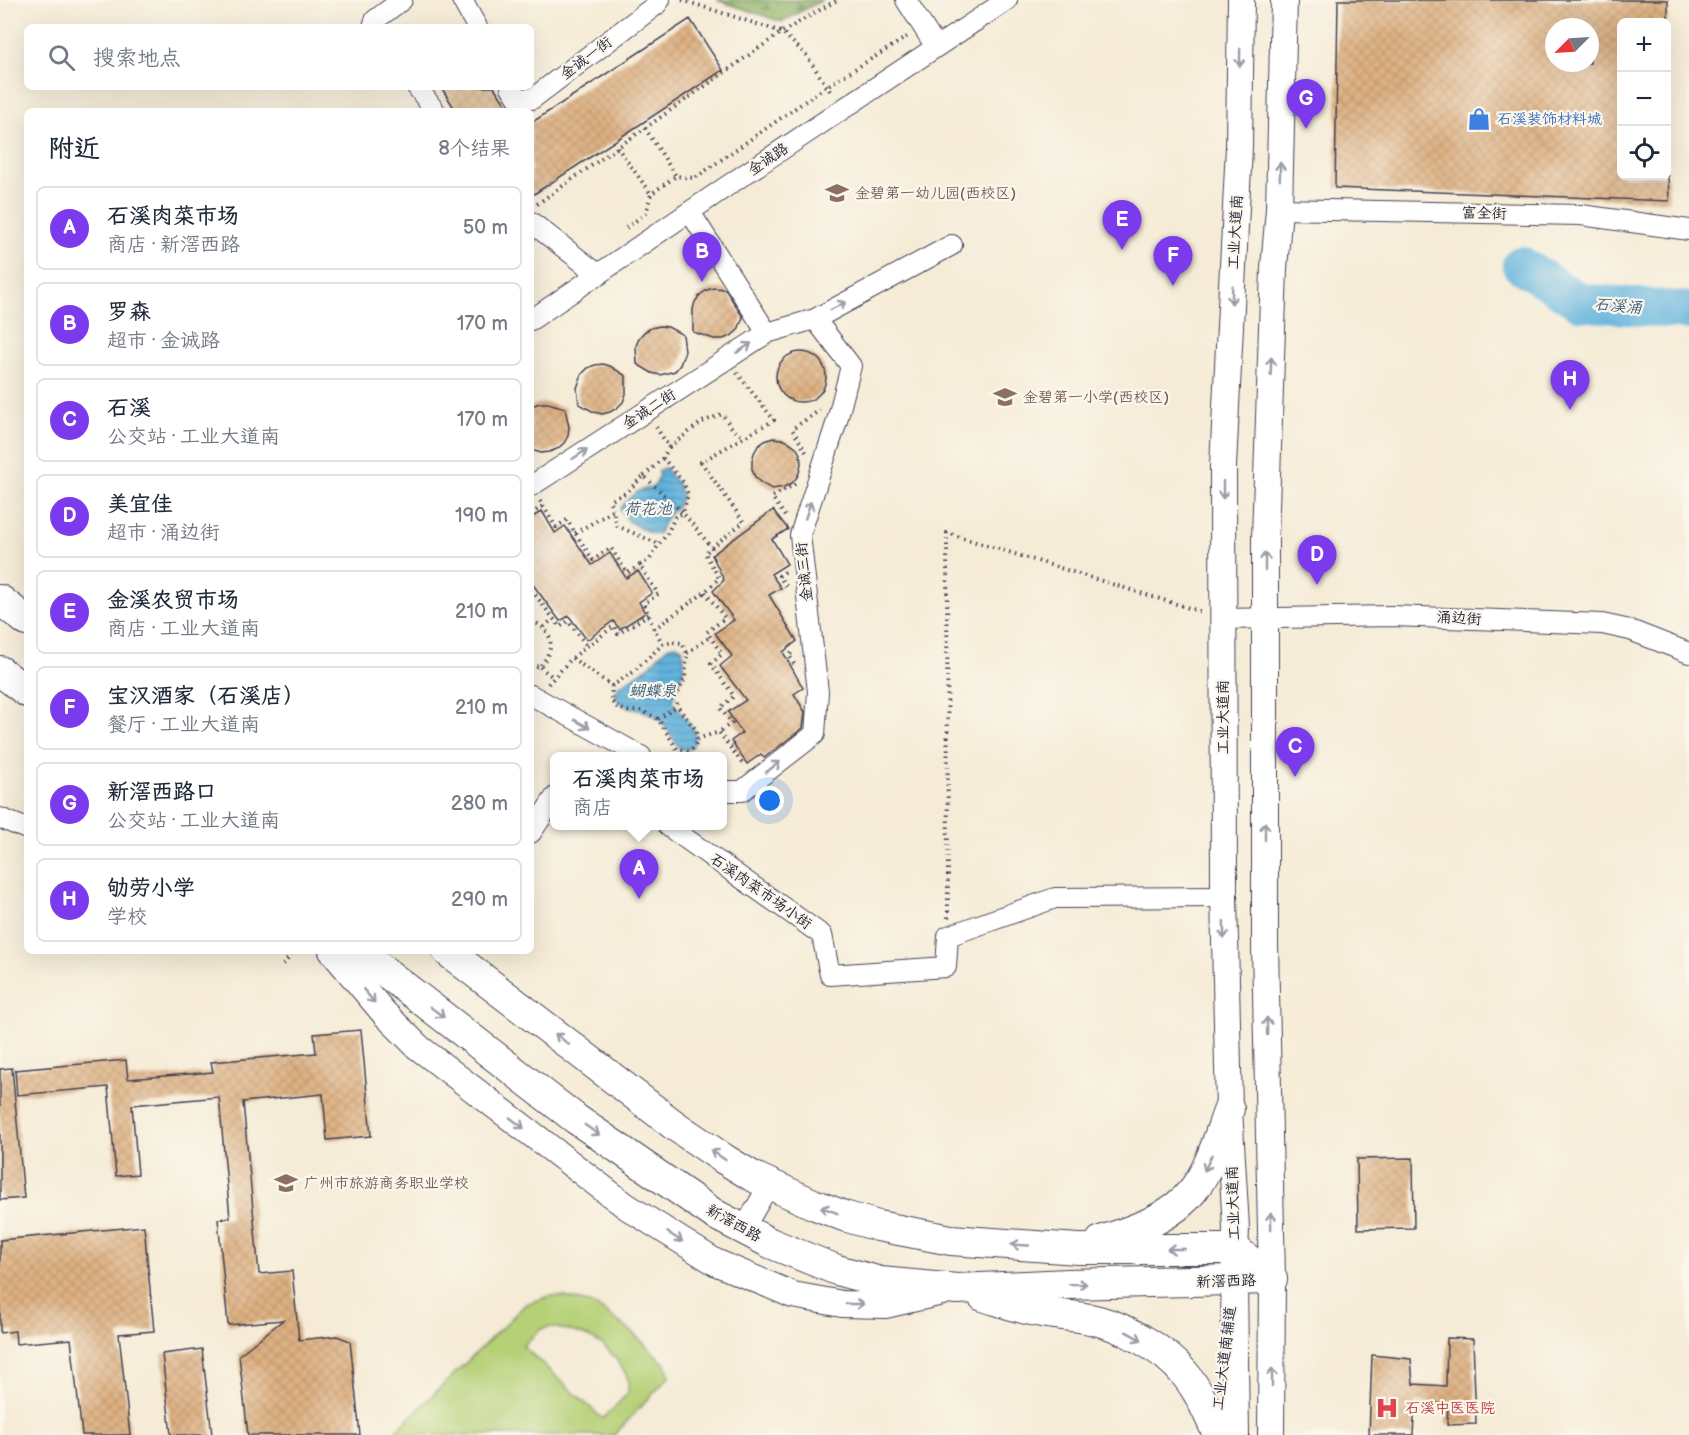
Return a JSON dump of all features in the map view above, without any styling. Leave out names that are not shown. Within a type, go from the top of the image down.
[{"type":"highway","points":[[0,600],[24,619]]},
{"type":"highway","points":[[0,671],[24,690]]},
{"type":"highway","name":"新滘西路","points":[[361,954],[576,1119],[714,1214],[770,1243],[837,1270],[880,1282],[957,1289],[1068,1284],[1272,1280]]},
{"type":"highway","points":[[453,954],[674,1125],[724,1160],[769,1185],[844,1216],[878,1226],[951,1240],[1078,1249],[1235,1249]]},
{"type":"highway","points":[[1078,1249],[1142,1226],[1183,1201],[1194,1190],[1206,1168],[1229,1108]]},
{"type":"highway","name":"新滘西路","points":[[1235,1249],[1272,1280]]},
{"type":"highway","points":[[957,1289],[1036,1311],[1111,1324],[1135,1336],[1168,1358],[1183,1372],[1222,1433]]},
{"type":"main road","name":"工业大道南","points":[[1234,1281],[1236,1228],[1229,1108],[1224,897],[1223,466],[1239,147],[1240,0]]},
{"type":"main road","points":[[1271,1435],[1272,1280],[1265,945],[1265,527],[1274,268],[1279,209],[1284,0]]},
{"type":"main road","points":[[335,954],[384,1013],[418,1047],[626,1206],[715,1262],[794,1295],[842,1304],[885,1305],[957,1289]]},
{"type":"main road","name":"工业大道南辅道","points":[[1222,1433],[1234,1281]]},
{"type":"street","points":[[374,24],[375,20],[402,0]]},
{"type":"street","points":[[462,0],[475,24]]},
{"type":"street","name":"金诚一街","points":[[513,90],[518,98],[532,99],[660,0]]},
{"type":"street","points":[[906,0],[936,47]]},
{"type":"street","name":"金诚路","points":[[534,318],[1007,0]]},
{"type":"street","points":[[419,90],[433,108]]},
{"type":"street","name":"富全街","points":[[1279,209],[1581,215],[1689,230]]},
{"type":"street","points":[[690,212],[767,333],[815,319],[952,245]]},
{"type":"street","points":[[534,224],[599,275]]},
{"type":"street","name":"金诚三街","points":[[727,791],[742,791],[814,735],[818,692],[800,535],[837,421],[851,366],[815,319]]},
{"type":"street","name":"金诚二街","points":[[534,491],[645,412],[767,333]]},
{"type":"street","name":"涌边街","points":[[1223,619],[1393,616],[1602,624],[1630,630],[1689,653]]},
{"type":"street","points":[[534,698],[634,752]]},
{"type":"street","points":[[534,828],[550,804]]},
{"type":"street","points":[[0,818],[24,828]]},
{"type":"street","name":"石溪肉菜市场小街","points":[[675,830],[822,935],[830,975],[946,967],[948,936]]},
{"type":"street","points":[[948,936],[1055,898],[1224,897]]},
{"type":"street","points":[[743,1230],[769,1185]]},
{"type":"path","points":[[681,0],[782,32],[806,55],[842,110]]},
{"type":"path","points":[[703,0],[706,8]]},
{"type":"path","points":[[534,206],[782,32],[837,0]]},
{"type":"path","points":[[619,234],[646,213],[651,194],[676,176],[695,178],[827,86],[923,27]]},
{"type":"path","points":[[645,128],[676,176]]},
{"type":"path","points":[[617,147],[651,194]]},
{"type":"path","points":[[654,629],[705,592],[719,578],[705,553],[744,522],[701,462],[774,420],[726,360]]},
{"type":"path","points":[[645,412],[669,447]]},
{"type":"path","points":[[659,544],[617,526],[610,501],[625,493],[663,458],[669,447],[702,422],[722,414],[732,428],[744,438]]},
{"type":"path","points":[[534,491],[556,527],[567,520],[593,560],[611,548],[627,573],[650,559],[667,534],[675,517],[683,513],[688,494],[683,482],[663,458]]},
{"type":"path","points":[[644,476],[683,513],[712,548]]},
{"type":"path","points":[[534,512],[543,506]]},
{"type":"path","points":[[575,533],[613,512]]},
{"type":"path","points":[[948,936],[946,532],[1223,619]]},
{"type":"path","points":[[640,565],[658,594],[644,604],[663,644]]},
{"type":"path","points":[[697,739],[719,732],[732,723],[720,708],[735,696],[711,664],[722,654],[707,632],[725,618],[705,592]]},
{"type":"path","points":[[534,593],[560,627],[568,621],[587,646]]},
{"type":"path","points":[[534,696],[572,658],[614,626],[618,634],[649,614]]},
{"type":"path","points":[[544,627],[553,619]]},
{"type":"path","points":[[534,622],[544,627],[550,638],[549,652],[540,667]]},
{"type":"path","points":[[687,653],[710,637]]},
{"type":"path","points":[[682,643],[687,653],[685,678],[676,697],[677,706],[696,730],[697,743],[690,752],[677,749],[659,718],[642,711],[618,708],[611,701],[612,686],[633,672],[663,644],[682,643]]},
{"type":"path","points":[[572,658],[612,686]]},
{"type":"path","points":[[534,666],[540,667],[554,678]]},
{"type":"path","points":[[659,718],[677,706]]},
{"type":"path","points":[[719,732],[754,782]]},
{"type":"path","points":[[283,965],[292,954]]},
{"type":"green space","points":[[717,0],[822,0],[782,22]]},
{"type":"green space","points":[[550,1296],[565,1297],[592,1304],[632,1332],[666,1365],[670,1376],[614,1435],[392,1435],[526,1304]],"holes":[[[551,1327],[582,1334],[600,1343],[615,1357],[627,1376],[628,1393],[603,1419],[523,1346],[541,1329]]]},
{"type":"water","name":"荷花池","points":[[665,468],[678,485],[682,496],[658,534],[650,533],[629,522],[620,509],[634,494],[655,486],[659,470]]},
{"type":"water","name":"蝴蝶泉","points":[[676,645],[682,648],[684,661],[673,702],[694,730],[694,743],[688,749],[679,748],[666,727],[656,717],[623,705],[615,696],[618,687],[650,666],[669,646]]},
{"type":"building","name":"石溪装饰材料城","points":[[1338,0],[1668,0],[1668,18],[1617,18],[1617,180],[1668,180],[1669,201],[1335,188]]},
{"type":"building","points":[[690,19],[723,70],[534,194],[534,121]]},
{"type":"building","points":[[443,90],[496,90],[508,108],[454,108]]},
{"type":"building","points":[[714,288],[725,289],[743,317],[738,330],[723,339],[714,339],[693,332],[695,302],[700,295]]},
{"type":"building","points":[[660,326],[668,327],[683,335],[685,351],[675,371],[660,375],[637,364],[636,346],[644,332]]},
{"type":"building","points":[[806,352],[819,359],[825,367],[825,387],[819,395],[811,401],[796,402],[783,395],[777,387],[776,372],[783,359],[791,353]]},
{"type":"building","points":[[603,364],[626,376],[626,394],[623,402],[617,408],[602,414],[579,404],[577,388],[582,374],[588,368]]},
{"type":"building","points":[[548,403],[565,408],[569,427],[568,436],[557,449],[541,453],[534,451],[534,405]]},
{"type":"building","points":[[773,438],[782,439],[796,447],[801,462],[797,477],[792,483],[772,489],[755,477],[752,461],[758,446]]},
{"type":"building","points":[[773,510],[788,529],[772,539],[787,564],[771,574],[781,588],[769,595],[797,641],[783,652],[803,688],[794,694],[805,712],[803,728],[764,758],[761,754],[747,764],[731,741],[742,733],[728,712],[746,700],[720,666],[732,656],[715,633],[734,620],[713,591],[724,580],[712,555]]},
{"type":"building","points":[[542,511],[555,533],[565,526],[592,565],[610,553],[626,578],[638,571],[652,593],[639,602],[645,613],[620,629],[613,621],[587,640],[569,616],[560,621],[534,586],[534,516]]},
{"type":"building","points":[[361,1030],[371,1136],[327,1140],[323,1094],[243,1102],[259,1274],[292,1271],[299,1340],[337,1336],[350,1341],[360,1435],[248,1435],[239,1355],[283,1320],[228,1325],[218,1219],[230,1218],[219,1097],[132,1105],[138,1174],[116,1176],[108,1087],[17,1095],[15,1070],[126,1060],[128,1079],[213,1072],[211,1062],[316,1053],[314,1034]]},
{"type":"building","points":[[12,1068],[24,1198],[0,1200],[0,1069]]},
{"type":"building","points":[[1413,1158],[1414,1228],[1358,1229],[1357,1159]]},
{"type":"building","points":[[144,1226],[154,1331],[119,1334],[130,1435],[82,1435],[71,1339],[16,1344],[15,1331],[0,1333],[0,1240]]},
{"type":"building","points":[[1447,1338],[1473,1339],[1476,1424],[1447,1425],[1448,1404],[1415,1402],[1413,1435],[1369,1435],[1372,1355],[1411,1359],[1413,1384],[1446,1386]]},
{"type":"building","points":[[202,1349],[212,1435],[171,1435],[162,1354]]},
{"type":"waterway","name":"石溪涌","points":[[1521,265],[1580,302],[1689,311]]},
{"type":"place","name":"石溪装饰材料城","points":[[1479,119]]},
{"type":"place","name":"新滘西路口","points":[[1306,129]]},
{"type":"place","name":"金碧第一幼儿园(西校区)","points":[[837,193]]},
{"type":"place","name":"金溪农贸市场","points":[[1122,250]]},
{"type":"place","name":"罗森","points":[[702,282]]},
{"type":"place","name":"宝汉酒家（石溪店）","points":[[1173,286]]},
{"type":"place","name":"金碧第一小学(西校区)","points":[[1005,397]]},
{"type":"place","name":"劬劳小学","points":[[1570,410]]},
{"type":"place","name":"美宜佳","points":[[1317,585]]},
{"type":"place","name":"石溪","points":[[1295,777]]},
{"type":"place","name":"石溪肉菜市场","points":[[639,899]]},
{"type":"place","name":"广州市旅游商务职业学校","points":[[286,1183]]},
{"type":"place","name":"石溪中医医院","points":[[1387,1408]]}]
